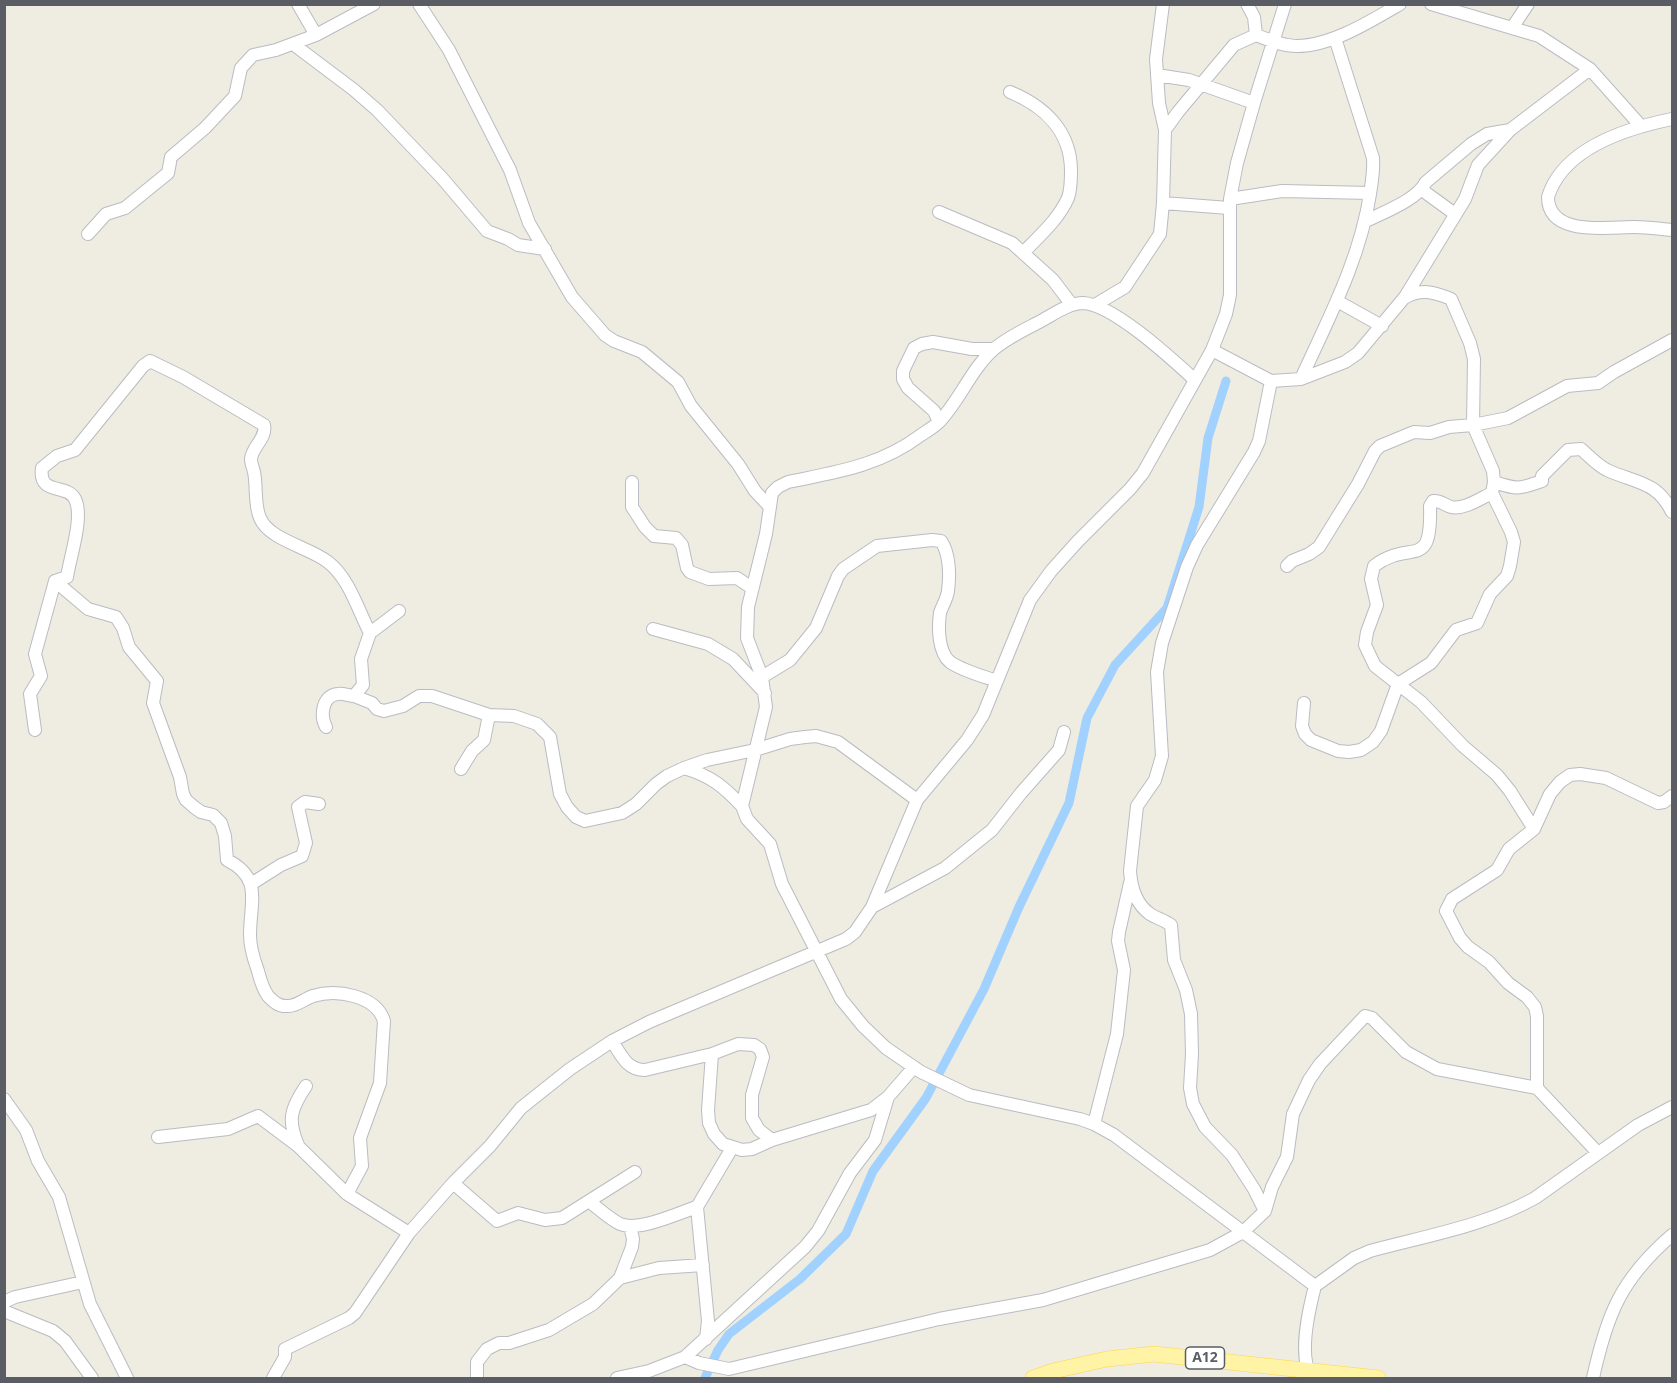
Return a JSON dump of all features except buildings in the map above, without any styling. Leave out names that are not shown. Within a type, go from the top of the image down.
[{"type":"main road","name":"A12","points":[[1033,1378],[1053,1371],[1107,1359],[1154,1354],[1310,1374],[1378,1378]]},
{"type":"street","points":[[298,4],[316,35]]},
{"type":"street","points":[[88,234],[106,214],[125,208],[168,173],[171,157],[205,128],[234,96],[241,68],[253,55],[316,35],[374,4]]},
{"type":"street","points":[[419,4],[449,50],[510,170],[530,223],[572,297],[605,335],[642,352],[678,382],[691,406],[769,507]]},
{"type":"street","points":[[1095,305],[1125,287],[1158,239],[1161,229],[1165,130],[1159,104],[1156,59],[1163,4]]},
{"type":"street","points":[[1247,4],[1254,17],[1256,35]]},
{"type":"street","points":[[273,1378],[285,1357],[285,1349],[356,1313],[409,1233],[453,1183],[490,1146],[521,1108],[570,1069],[612,1041],[649,1022],[766,971],[816,953],[846,939],[855,932],[872,907],[916,800],[975,729],[1030,600],[1051,571],[1143,473],[1212,350],[1226,314],[1230,295],[1229,204],[1237,163],[1285,4]]},
{"type":"street","points":[[1165,130],[1234,45],[1256,35],[1296,46],[1311,45],[1335,38],[1400,4]]},
{"type":"street","points":[[1431,4],[1485,22],[1539,36],[1590,69],[1640,125]]},
{"type":"street","points":[[1512,28],[1528,4]]},
{"type":"street","points":[[1302,379],[1358,250],[1366,221],[1374,168],[1373,158],[1335,38]]},
{"type":"street","points":[[293,44],[377,110],[430,164],[487,231],[508,238],[518,245],[544,249]]},
{"type":"street","points":[[1212,350],[1271,381],[1302,379],[1345,362],[1358,353],[1404,298],[1465,199],[1481,160],[1510,130],[1590,69]]},
{"type":"street","points":[[1157,75],[1184,78],[1254,103]]},
{"type":"street","points":[[1010,92],[1029,100],[1042,109],[1056,124],[1067,144],[1071,168],[1069,196],[1052,223],[1024,252]]},
{"type":"street","points":[[1672,118],[1640,125],[1582,153],[1570,163],[1549,192],[1548,208],[1558,219],[1581,228],[1639,227],[1672,230]]},
{"type":"street","points":[[1366,221],[1401,204],[1422,190],[1426,182],[1471,144],[1487,134],[1510,130]]},
{"type":"street","points":[[1163,203],[1229,204],[1282,190],[1370,193]]},
{"type":"street","points":[[1422,190],[1455,214]]},
{"type":"street","points":[[939,212],[1004,238],[1024,252],[1053,280],[1072,305]]},
{"type":"street","points":[[1304,703],[1302,726],[1305,734],[1311,740],[1338,751],[1361,750],[1373,742],[1381,731],[1398,684],[1431,663],[1456,630],[1477,623],[1490,594],[1507,576],[1510,566],[1514,542],[1493,488],[1493,471],[1473,426],[1474,359],[1470,343],[1451,299],[1425,291],[1414,292],[1404,298]]},
{"type":"street","points":[[1337,301],[1382,326]]},
{"type":"street","points":[[742,806],[764,716],[765,693],[762,677],[747,638],[746,622],[766,534],[772,493],[778,487],[788,482],[860,467],[912,442],[939,422],[972,375],[994,349],[1019,332],[1072,305],[1084,303],[1095,305],[1146,337],[1195,380]]},
{"type":"street","points":[[1287,566],[1319,547],[1380,446],[1414,432],[1430,433],[1449,427],[1473,426],[1508,418],[1567,386],[1598,383],[1672,340]]},
{"type":"street","points":[[939,422],[934,411],[908,388],[903,379],[903,371],[914,348],[933,342],[972,349],[994,349]]},
{"type":"street","points":[[55,581],[66,577],[77,530],[77,505],[71,494],[50,487],[44,482],[41,476],[42,468],[57,456],[75,450],[143,366],[150,362],[183,377],[264,425],[264,433],[251,458],[258,516],[271,532],[330,563],[347,586],[370,633]]},
{"type":"street","points":[[1094,1124],[1117,1034],[1124,970],[1118,941],[1131,882],[1137,806],[1155,780],[1162,756],[1157,672],[1162,643],[1187,567],[1197,545],[1259,441],[1271,381]]},
{"type":"street","points":[[1534,829],[1497,775],[1463,746],[1421,702],[1375,666],[1365,645],[1367,632],[1377,605],[1371,572],[1374,566],[1382,560],[1418,551],[1424,547],[1428,540],[1430,506],[1433,501],[1456,508],[1493,488],[1521,489],[1542,481],[1542,476],[1568,450],[1581,449],[1606,469],[1650,486],[1671,502]]},
{"type":"street","points":[[632,482],[632,507],[645,528],[654,536],[676,538],[682,545],[690,572],[709,579],[736,578],[752,588]]},
{"type":"street","points":[[762,677],[790,660],[816,628],[843,569],[877,546],[932,540],[941,542],[947,555],[948,590],[940,612],[939,630],[943,652],[948,661],[958,667],[997,681]]},
{"type":"street","points":[[35,730],[30,694],[41,676],[35,654],[55,581]]},
{"type":"street","points":[[55,581],[88,609],[109,614],[120,622],[129,646],[157,681],[153,703],[186,800],[201,812],[217,818],[225,836],[227,860],[244,871],[251,884],[253,898],[250,943],[261,983],[267,994],[278,1005],[285,1007],[293,1006],[314,996],[334,994],[354,996],[375,1005],[382,1013],[384,1021],[380,1083],[360,1138],[362,1166],[347,1194]]},
{"type":"street","points":[[354,696],[363,685],[361,659],[370,633],[399,611]]},
{"type":"street","points":[[653,629],[708,644],[733,659],[765,693]]},
{"type":"street","points":[[326,727],[322,719],[322,711],[330,696],[337,693],[354,696],[384,711],[426,695],[489,715],[514,716],[537,724],[550,737],[560,794],[572,812],[585,821],[622,813],[636,804],[666,776],[684,768],[790,739],[816,736],[838,742],[854,752],[916,800]]},
{"type":"street","points":[[461,769],[472,751],[484,740],[489,715]]},
{"type":"street","points":[[872,907],[945,868],[992,830],[1059,750],[1064,732]]},
{"type":"street","points":[[684,768],[705,774],[718,783],[742,806],[751,825],[770,844],[782,884],[841,999],[863,1026],[886,1048],[918,1070],[950,1087],[981,1098],[1094,1124],[1114,1135],[1315,1286]]},
{"type":"street","points":[[1537,1088],[1535,1007],[1527,997],[1497,972],[1490,962],[1460,939],[1446,911],[1452,899],[1497,870],[1509,849],[1534,829],[1550,794],[1560,782],[1570,775],[1580,774],[1606,778],[1658,803],[1672,796]]},
{"type":"street","points":[[251,884],[281,865],[302,856],[306,843],[298,807],[305,802],[320,804]]},
{"type":"street","points":[[1131,882],[1137,899],[1144,908],[1151,915],[1171,925],[1173,932],[1174,960],[1186,990],[1191,1014],[1190,1088],[1193,1104],[1205,1126],[1232,1155],[1265,1211]]},
{"type":"street","points":[[685,1357],[699,1363],[729,1368],[939,1319],[1043,1300],[1210,1250],[1243,1232],[1265,1211],[1272,1187],[1287,1157],[1293,1114],[1309,1080],[1320,1064],[1365,1016],[1372,1018],[1406,1052],[1437,1069],[1537,1088],[1598,1153]]},
{"type":"street","points":[[612,1041],[627,1063],[639,1070],[712,1054],[738,1044],[754,1045],[760,1049],[763,1057],[752,1095],[752,1118],[759,1130],[772,1140]]},
{"type":"street","points":[[712,1054],[709,1123],[714,1134],[723,1144],[732,1148],[752,1149],[772,1140],[871,1110],[918,1070]]},
{"type":"street","points":[[298,1146],[291,1131],[291,1115],[295,1102],[306,1086]]},
{"type":"street","points":[[617,1378],[649,1371],[685,1357],[805,1247],[818,1231],[850,1173],[875,1140],[888,1097]]},
{"type":"street","points":[[4,1099],[26,1130],[38,1161],[59,1197],[90,1304],[127,1378]]},
{"type":"street","points":[[1310,1374],[1305,1335],[1315,1286],[1354,1258],[1370,1251],[1497,1216],[1517,1208],[1535,1198],[1638,1125],[1672,1107]]},
{"type":"street","points":[[158,1137],[228,1129],[258,1116],[298,1146],[347,1194],[409,1233]]},
{"type":"street","points":[[706,1339],[708,1321],[697,1207],[732,1148]]},
{"type":"street","points":[[453,1183],[497,1221],[518,1214],[555,1220],[590,1202],[635,1172]]},
{"type":"street","points":[[590,1202],[620,1223],[630,1226],[649,1223],[697,1207]]},
{"type":"street","points":[[477,1378],[477,1362],[487,1349],[499,1343],[509,1343],[549,1330],[593,1304],[620,1278],[632,1247],[630,1226]]},
{"type":"street","points":[[1593,1378],[1608,1319],[1622,1291],[1636,1272],[1672,1235]]},
{"type":"street","points":[[620,1278],[659,1268],[703,1265]]},
{"type":"street","points":[[4,1302],[15,1297],[83,1282]]},
{"type":"street","points":[[4,1311],[53,1332],[65,1341],[92,1378]]},
{"type":"waterway","points":[[705,1378],[718,1350],[729,1334],[800,1279],[846,1234],[873,1171],[926,1098],[984,989],[1019,907],[1069,803],[1087,718],[1115,665],[1167,608],[1199,507],[1208,438],[1226,381]]}]
